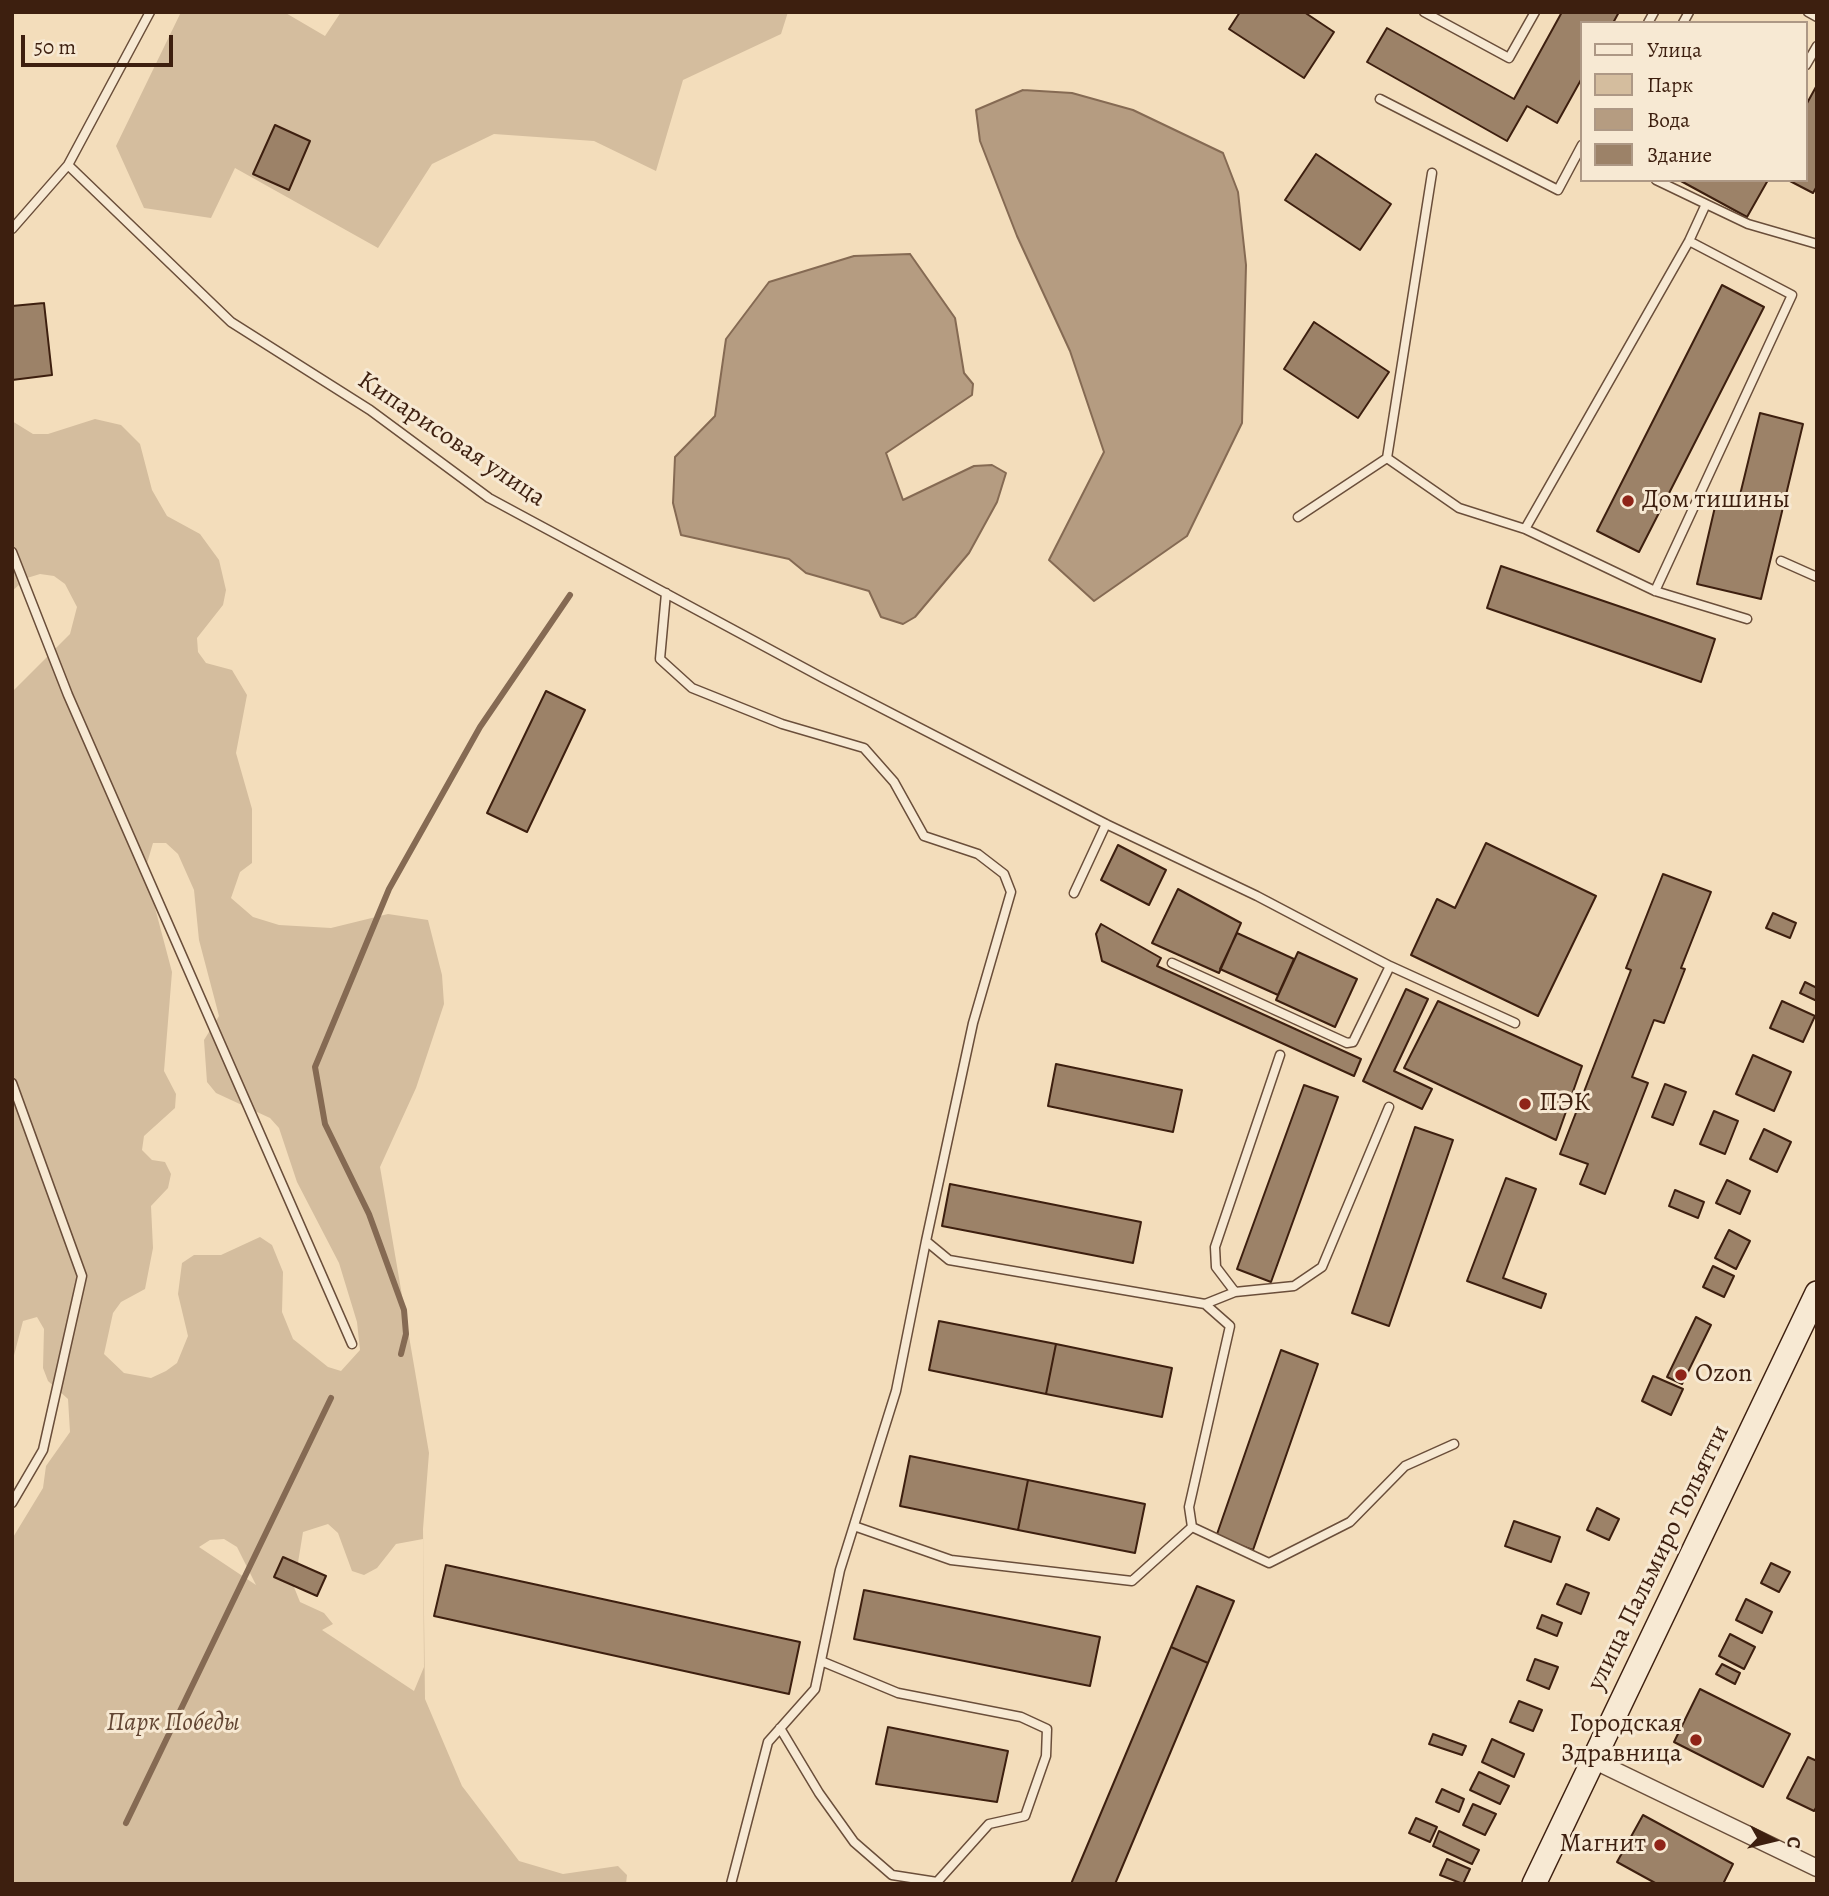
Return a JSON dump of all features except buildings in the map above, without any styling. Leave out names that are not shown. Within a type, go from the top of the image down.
[{"type":"street","name":"улица Пальмиро Тольятти","points":[[1534,1884],[1817,1293]]},
{"type":"street","points":[[1593,1760],[1817,1868]]},
{"type":"lane","points":[[12,229],[68,165],[150,12]]},
{"type":"lane","points":[[1424,12],[1509,58],[1535,12]]},
{"type":"lane","points":[[1808,12],[1817,17]]},
{"type":"lane","points":[[1808,62],[1817,46]]},
{"type":"lane","points":[[1380,99],[1558,190],[1580,149]]},
{"type":"lane","name":"Кипарисовая улица","points":[[68,165],[231,322],[370,410],[489,498],[1106,824],[1256,896],[1390,967],[1515,1023]]},
{"type":"lane","points":[[1298,517],[1387,458],[1432,173]]},
{"type":"lane","points":[[1660,182],[1748,224],[1817,244]]},
{"type":"lane","points":[[1525,529],[1689,241],[1706,204]]},
{"type":"lane","points":[[1655,591],[1792,295],[1689,241]]},
{"type":"lane","points":[[1387,458],[1459,508],[1525,529],[1655,591],[1747,619]]},
{"type":"lane","points":[[12,552],[68,695],[352,1344]]},
{"type":"lane","points":[[1780,561],[1817,577]]},
{"type":"lane","points":[[666,593],[660,659],[692,688],[782,724],[864,748],[894,782],[924,836],[978,854],[1003,874],[1011,892],[973,1023],[896,1391],[840,1570],[814,1689],[768,1742],[731,1884]]},
{"type":"lane","points":[[1074,894],[1106,824]]},
{"type":"lane","points":[[1172,963],[1348,1043],[1353,1042],[1390,967]]},
{"type":"lane","points":[[1235,1292],[1216,1267],[1215,1247],[1280,1055]]},
{"type":"lane","points":[[12,1083],[82,1276],[43,1450],[12,1503]]},
{"type":"lane","points":[[926,1241],[949,1260],[1205,1304],[1235,1292],[1294,1286],[1322,1267],[1389,1107]]},
{"type":"lane","points":[[1192,1527],[1189,1507],[1230,1326],[1205,1304]]},
{"type":"lane","points":[[1192,1527],[1269,1563],[1350,1522],[1405,1466],[1454,1444]]},
{"type":"lane","points":[[854,1525],[951,1560],[1132,1581],[1192,1527]]},
{"type":"lane","points":[[780,1728],[818,1793],[854,1842],[892,1875],[937,1882],[989,1824],[1025,1816],[1046,1756],[1047,1729],[1021,1717],[898,1693],[821,1661]]},
{"type":"green space","points":[[181,12],[284,12],[325,36],[341,12],[788,12],[781,34],[683,80],[656,171],[594,141],[494,134],[432,164],[378,248],[235,168],[211,218],[144,208],[116,146]]},
{"type":"green space","name":"Парк Победы","points":[[95,419],[121,425],[140,444],[152,490],[167,516],[200,534],[219,560],[226,590],[223,605],[197,638],[198,652],[206,663],[232,670],[247,695],[236,753],[252,809],[252,863],[240,872],[231,898],[253,917],[279,925],[331,928],[388,914],[428,920],[442,975],[444,1004],[416,1088],[380,1167],[429,1453],[423,1529],[425,1699],[462,1786],[519,1861],[563,1874],[618,1866],[627,1875],[626,1884],[12,1884],[12,1539],[43,1488],[46,1466],[70,1432],[68,1399],[48,1381],[43,1368],[44,1329],[37,1317],[23,1321],[12,1363],[12,692],[70,634],[77,607],[65,584],[54,576],[40,574],[27,578],[12,591],[12,421],[33,434],[48,434]],"holes":[[[153,843],[166,843],[178,854],[194,890],[199,940],[219,1016],[204,1040],[207,1082],[216,1093],[270,1118],[279,1128],[297,1182],[339,1263],[357,1322],[360,1350],[341,1371],[328,1367],[293,1339],[282,1312],[283,1272],[272,1245],[260,1237],[221,1255],[194,1255],[182,1263],[178,1294],[188,1336],[177,1363],[151,1378],[124,1373],[104,1354],[113,1313],[121,1302],[145,1289],[153,1248],[151,1206],[168,1188],[171,1174],[165,1162],[152,1160],[142,1150],[144,1136],[175,1108],[176,1094],[164,1071],[172,972],[145,870]],[[328,1524],[338,1533],[352,1571],[364,1575],[377,1568],[396,1544],[423,1539],[424,1667],[414,1691],[322,1630],[333,1624],[324,1613],[300,1602],[294,1587],[303,1532]],[[224,1539],[237,1547],[256,1585],[199,1547],[210,1540]]]},
{"type":"water","points":[[1023,90],[1072,93],[1133,110],[1223,153],[1238,192],[1246,265],[1242,423],[1187,536],[1094,601],[1049,560],[1104,452],[1070,351],[1017,236],[980,141],[976,110]]},
{"type":"water","points":[[910,254],[955,318],[964,373],[973,384],[972,395],[886,453],[903,500],[974,466],[992,465],[1006,473],[997,502],[969,553],[915,617],[903,624],[881,617],[869,591],[806,573],[789,559],[681,535],[673,503],[675,457],[715,416],[726,339],[769,282],[854,256]]},
{"type":"waterway","points":[[401,1354],[406,1334],[404,1310],[369,1214],[325,1124],[315,1067],[389,889],[480,727],[570,595]]},
{"type":"waterway","points":[[126,1823],[331,1398]]},
{"type":"place","name":"Дом тишины","points":[[1628,501]]},
{"type":"place","name":"ПЭК","points":[[1525,1104]]},
{"type":"place","name":"Ozon","points":[[1681,1375]]},
{"type":"place","name":"Городская Здравница","points":[[1696,1740]]},
{"type":"place","name":"Магнит","points":[[1660,1845]]}]
